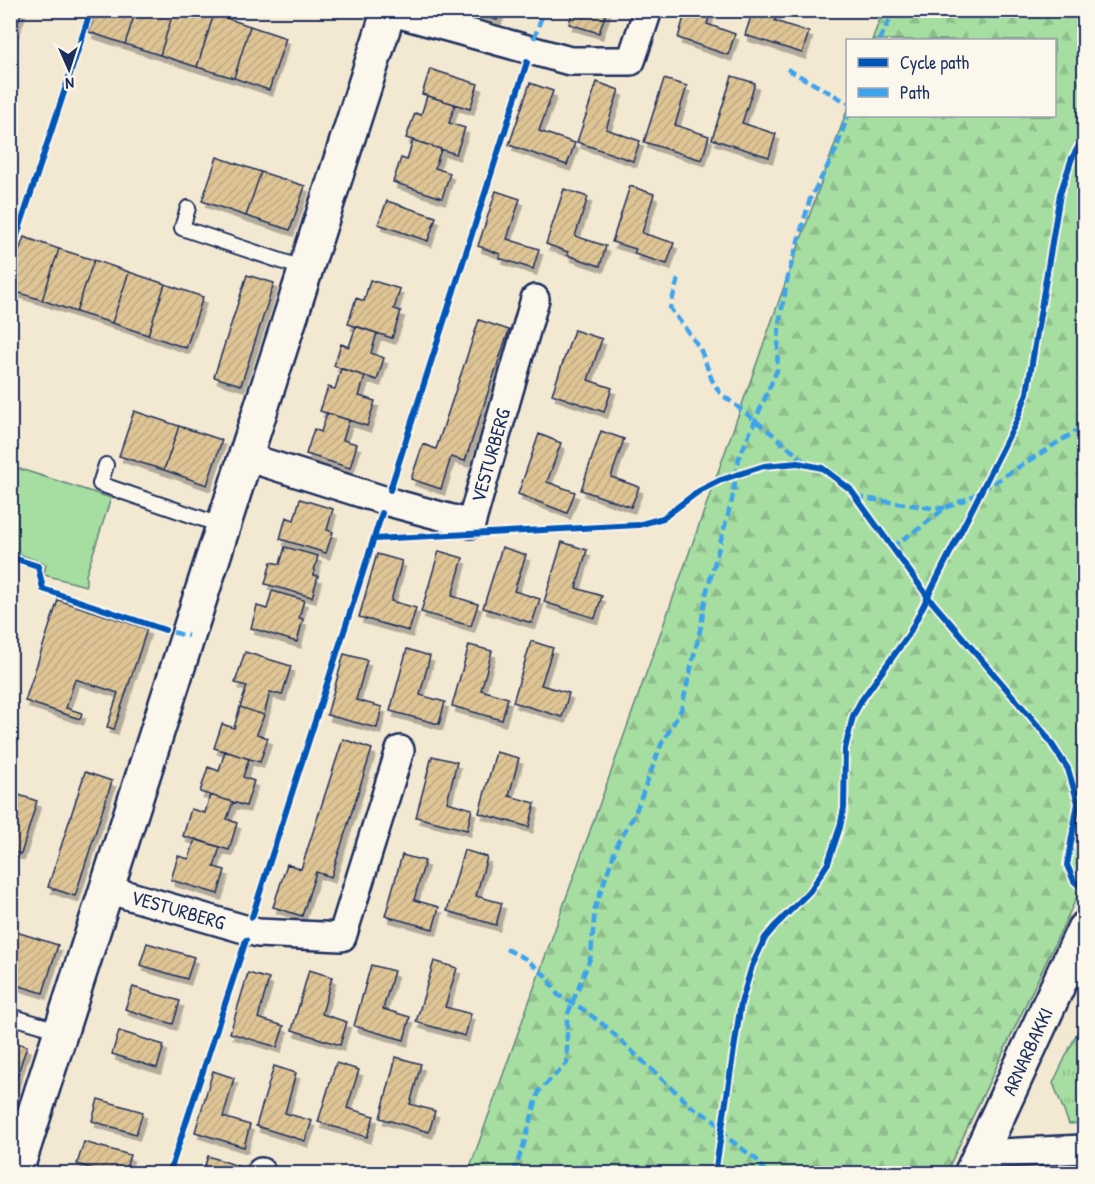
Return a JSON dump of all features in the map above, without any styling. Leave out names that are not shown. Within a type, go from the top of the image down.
[{"type":"street","name":"VESTURBERG","points":[[15,1173],[389,11],[570,61],[631,61],[648,10]]},
{"type":"street","name":"VESTURBERG","points":[[246,457],[396,504],[471,524],[535,299]]},
{"type":"street","name":"VESTURBERG","points":[[106,889],[258,933],[342,937],[400,750]]},
{"type":"street","name":"ARNARBAKKI","points":[[976,1164],[1084,928]]},
{"type":"street","points":[[976,1164],[1084,1149]]},
{"type":"lane","points":[[188,208],[182,228],[305,268]]},
{"type":"lane","points":[[106,465],[100,484],[223,526]]},
{"type":"lane","points":[[10,1016],[61,1031]]},
{"type":"green space","points":[[883,11],[1084,11],[1084,882],[946,1173],[468,1173],[846,113],[846,117],[1056,117],[1056,39],[872,39]]},
{"type":"green space","points":[[11,466],[111,498],[86,575],[86,586],[44,575],[46,564],[11,551]]},
{"type":"green space","points":[[1084,1018],[1084,1123],[1069,1124],[1053,1083]]},
{"type":"building","points":[[10,10],[22,10],[18,21],[10,18]]},
{"type":"building","points":[[96,10],[136,10],[125,44],[89,32]]},
{"type":"building","points":[[136,10],[174,10],[160,55],[125,44]]},
{"type":"building","points":[[174,10],[201,10],[214,14],[197,67],[160,55]]},
{"type":"building","points":[[466,10],[501,10],[497,20]]},
{"type":"building","points":[[573,10],[607,10],[599,33],[569,24]]},
{"type":"building","points":[[686,10],[711,10],[707,24],[735,34],[728,55],[678,38]]},
{"type":"building","points":[[753,10],[778,10],[775,21],[809,32],[802,53],[745,35]]},
{"type":"building","points":[[214,14],[250,26],[234,78],[197,67]]},
{"type":"building","points":[[10,18],[18,21],[10,46]]},
{"type":"building","points":[[250,26],[286,38],[269,90],[234,78]]},
{"type":"building","points":[[430,69],[478,84],[470,109],[422,94]]},
{"type":"building","points":[[732,76],[755,83],[742,123],[776,134],[769,157],[712,139]]},
{"type":"building","points":[[664,79],[687,86],[675,125],[709,136],[702,160],[644,142]]},
{"type":"building","points":[[597,82],[619,90],[606,129],[640,141],[633,161],[577,142]]},
{"type":"building","points":[[530,83],[553,91],[539,131],[575,143],[567,165],[509,145]]},
{"type":"building","points":[[427,96],[455,104],[449,123],[465,128],[456,154],[406,138],[415,113],[421,115]]},
{"type":"building","points":[[413,140],[441,149],[435,168],[450,173],[442,198],[393,182],[401,158],[407,160]]},
{"type":"building","points":[[217,157],[261,172],[246,216],[202,201]]},
{"type":"building","points":[[261,172],[305,186],[290,230],[246,216]]},
{"type":"building","points":[[630,186],[654,194],[642,233],[674,243],[667,264],[634,254],[636,249],[612,242]]},
{"type":"building","points":[[564,189],[588,197],[575,236],[606,246],[600,266],[567,255],[568,252],[546,244]]},
{"type":"building","points":[[496,191],[520,199],[507,239],[539,249],[533,269],[499,258],[500,254],[478,246]]},
{"type":"building","points":[[387,201],[436,217],[428,241],[378,224]]},
{"type":"building","points":[[24,237],[59,249],[42,300],[10,290],[10,277]]},
{"type":"building","points":[[59,249],[94,260],[76,312],[42,300]]},
{"type":"building","points":[[94,260],[129,272],[112,323],[76,312]]},
{"type":"building","points":[[129,272],[165,284],[148,335],[112,323]]},
{"type":"building","points":[[247,275],[274,283],[241,385],[214,377]]},
{"type":"building","points":[[370,280],[400,289],[394,309],[401,311],[392,338],[348,324],[356,298],[364,301]]},
{"type":"building","points":[[165,284],[203,297],[186,348],[148,335]]},
{"type":"building","points":[[479,320],[509,330],[465,461],[451,457],[441,489],[411,479],[423,444],[436,449]]},
{"type":"building","points":[[356,326],[377,333],[371,353],[384,358],[377,380],[334,366],[341,344],[349,347]]},
{"type":"building","points":[[574,330],[602,339],[588,380],[612,388],[604,412],[552,394]]},
{"type":"building","points":[[341,369],[365,376],[359,396],[375,401],[367,426],[320,411],[328,387],[335,389]]},
{"type":"building","points":[[134,411],[179,426],[164,470],[119,456]]},
{"type":"building","points":[[327,413],[349,420],[343,440],[357,444],[350,468],[306,454],[314,429],[321,432]]},
{"type":"building","points":[[179,426],[222,440],[207,485],[164,470]]},
{"type":"building","points":[[601,431],[624,439],[611,477],[639,487],[631,507],[581,490]]},
{"type":"building","points":[[539,434],[561,443],[547,482],[575,492],[567,513],[518,494]]},
{"type":"building","points":[[300,499],[333,509],[327,530],[333,532],[326,553],[280,539],[286,517],[294,520]]},
{"type":"building","points":[[562,542],[587,550],[576,588],[602,596],[595,618],[544,602]]},
{"type":"building","points":[[285,547],[318,556],[313,575],[318,576],[312,597],[265,584],[271,562],[280,564]]},
{"type":"building","points":[[502,547],[526,555],[514,591],[540,599],[532,623],[483,608]]},
{"type":"building","points":[[439,551],[463,558],[452,596],[478,604],[471,626],[421,612]]},
{"type":"building","points":[[377,554],[402,561],[391,601],[416,608],[409,631],[359,617]]},
{"type":"building","points":[[272,591],[304,600],[299,618],[303,619],[297,642],[251,628],[257,606],[267,609]]},
{"type":"building","points":[[58,600],[147,629],[114,729],[107,727],[118,693],[75,679],[66,708],[82,713],[80,719],[25,701]]},
{"type":"building","points":[[531,641],[553,648],[541,685],[569,693],[562,717],[513,702]]},
{"type":"building","points":[[469,645],[492,651],[481,690],[508,698],[502,720],[452,706]]},
{"type":"building","points":[[407,649],[430,656],[420,695],[445,702],[439,724],[390,711]]},
{"type":"building","points":[[245,652],[291,666],[282,695],[270,692],[264,715],[240,707],[247,686],[235,683]]},
{"type":"building","points":[[344,654],[367,660],[356,700],[382,707],[377,728],[327,715]]},
{"type":"building","points":[[240,707],[264,715],[257,734],[268,738],[260,762],[214,748],[222,724],[234,728]]},
{"type":"building","points":[[343,739],[372,749],[331,877],[316,872],[302,916],[273,907],[287,864],[301,869]]},
{"type":"building","points":[[225,751],[249,759],[243,777],[254,781],[246,806],[200,792],[208,767],[219,771]]},
{"type":"building","points":[[496,752],[519,758],[509,796],[535,803],[529,827],[479,813]]},
{"type":"building","points":[[432,756],[457,762],[447,802],[472,809],[467,830],[416,817]]},
{"type":"building","points":[[85,772],[112,781],[75,896],[48,887]]},
{"type":"building","points":[[10,792],[37,801],[21,854],[10,851]]},
{"type":"building","points":[[210,795],[233,802],[227,819],[237,823],[229,850],[183,836],[191,809],[205,813]]},
{"type":"building","points":[[195,839],[220,847],[214,867],[225,870],[218,894],[171,880],[178,856],[189,859]]},
{"type":"building","points":[[464,850],[487,857],[476,896],[502,903],[496,925],[447,911]]},
{"type":"building","points":[[402,855],[425,861],[414,900],[439,907],[433,929],[385,916]]},
{"type":"building","points":[[13,931],[58,945],[43,993],[10,983],[10,939]]},
{"type":"building","points":[[147,943],[194,957],[187,979],[140,965]]},
{"type":"building","points":[[434,961],[457,968],[445,1007],[471,1014],[465,1036],[416,1022]]},
{"type":"building","points":[[371,965],[394,971],[383,1009],[410,1017],[404,1040],[354,1026]]},
{"type":"building","points":[[309,970],[332,977],[322,1014],[347,1022],[340,1045],[292,1030]]},
{"type":"building","points":[[248,973],[269,979],[258,1018],[284,1026],[277,1047],[230,1033]]},
{"type":"building","points":[[133,987],[180,1001],[173,1024],[125,1009]]},
{"type":"building","points":[[119,1031],[164,1045],[157,1068],[112,1054]]},
{"type":"building","points":[[10,1041],[27,1046],[10,1097]]},
{"type":"building","points":[[396,1057],[421,1064],[410,1104],[435,1111],[429,1132],[380,1118]]},
{"type":"building","points":[[336,1063],[359,1070],[347,1108],[374,1116],[367,1137],[318,1122]]},
{"type":"building","points":[[274,1066],[296,1073],[285,1113],[312,1121],[305,1141],[256,1126]]},
{"type":"building","points":[[213,1071],[234,1078],[223,1117],[250,1125],[244,1147],[195,1132]]},
{"type":"building","points":[[98,1099],[143,1112],[136,1134],[92,1121]]},
{"type":"building","points":[[84,1142],[130,1155],[124,1174],[110,1174],[77,1164]]},
{"type":"building","points":[[208,1156],[238,1166],[235,1174],[202,1174]]},
{"type":"building","points":[[361,1166],[385,1173],[359,1174]]},
{"type":"marked path","points":[[534,39],[544,10]]},
{"type":"marked path","points":[[880,39],[895,10]]},
{"type":"marked path","points":[[787,69],[846,102]]},
{"type":"marked path","points":[[513,1174],[539,1091],[567,1063],[567,1016],[591,956],[595,908],[618,842],[634,816],[661,745],[681,710],[701,626],[706,594],[732,500],[739,458],[777,370],[779,324],[788,276],[810,199],[836,150],[847,117]]},
{"type":"marked path","points":[[678,279],[670,308],[700,348],[712,380],[720,393],[805,462]]},
{"type":"marked path","points":[[891,547],[945,508],[971,497],[1084,426]]},
{"type":"marked path","points":[[856,497],[945,508]]},
{"type":"marked path","points":[[160,629],[188,636]]},
{"type":"marked path","points":[[506,949],[526,959],[546,976],[558,995],[604,1025],[692,1107],[714,1120],[729,1139],[756,1159],[767,1174]]},
{"type":"cycle path","points":[[10,257],[91,10]]},
{"type":"cycle path","points":[[390,490],[527,62]]},
{"type":"cycle path","points":[[715,1174],[741,1003],[752,966],[765,938],[810,891],[828,863],[844,808],[845,749],[853,716],[861,701],[909,634],[1017,420],[1027,393],[1060,194],[1072,158],[1084,137]]},
{"type":"cycle path","points":[[374,539],[638,525],[663,518],[699,491],[721,480],[764,466],[798,463],[822,468],[850,489],[928,597],[1045,734],[1068,769],[1078,803],[1067,865],[1074,881],[1084,890]]},
{"type":"cycle path","points":[[252,917],[382,513]]},
{"type":"cycle path","points":[[10,557],[38,566],[43,589],[165,630]]},
{"type":"cycle path","points":[[169,1174],[246,940]]}]
